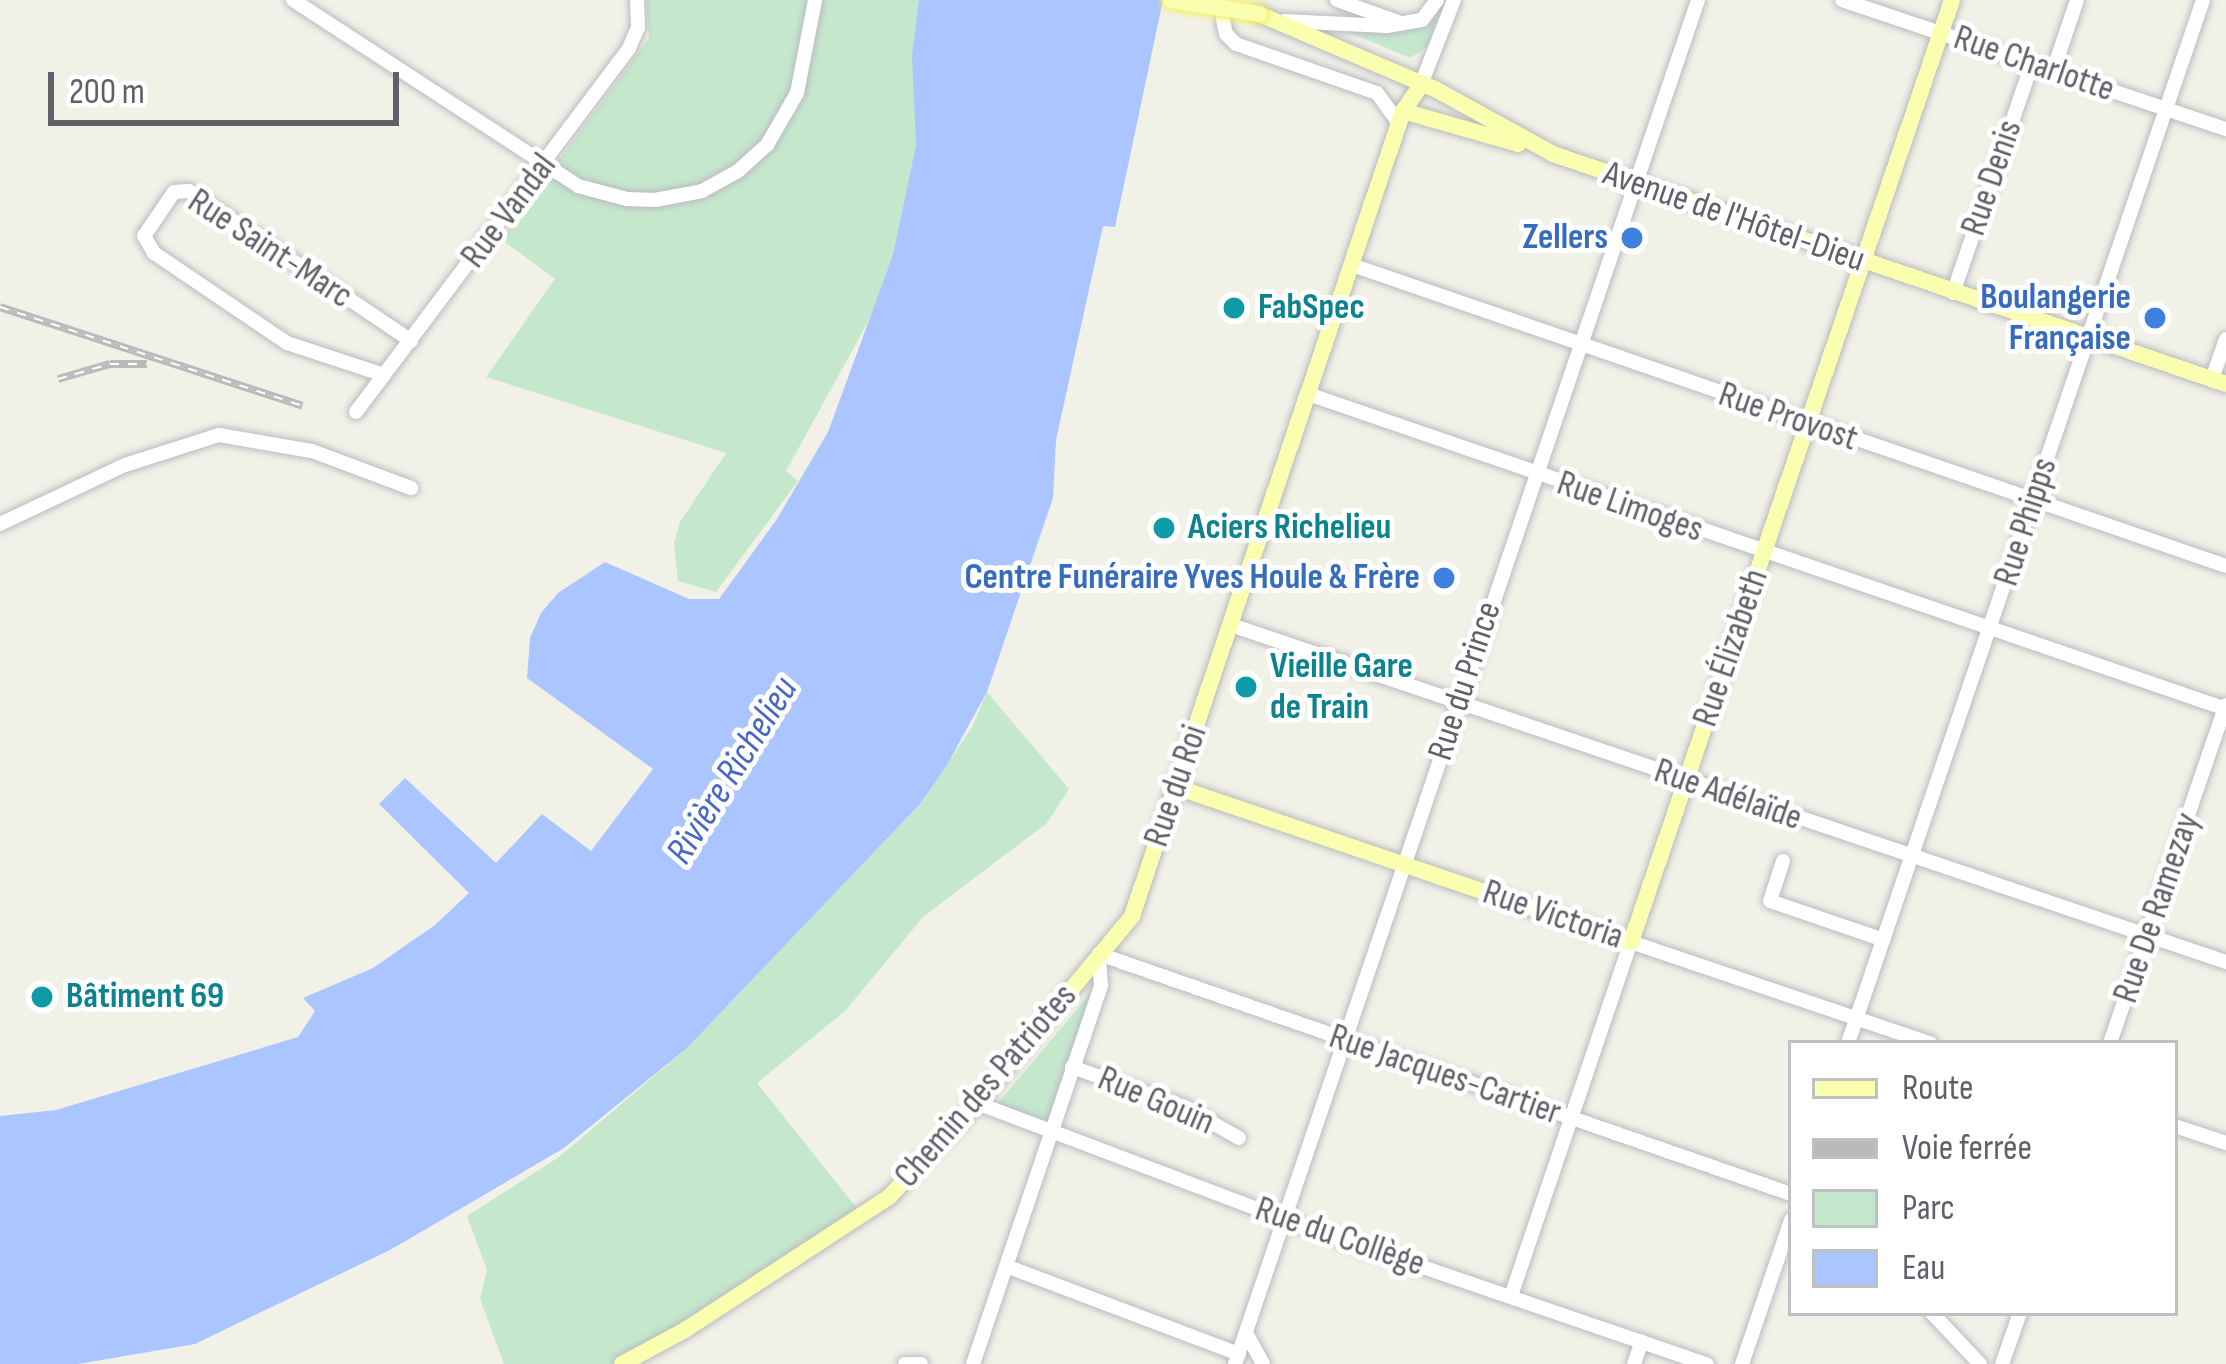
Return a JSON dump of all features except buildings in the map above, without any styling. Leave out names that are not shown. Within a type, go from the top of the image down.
[{"type":"main road","name":"Avenue de l'Hôtel-Dieu","points":[[1171,0],[1284,21],[1420,87],[1435,89],[1534,144],[2219,382]]},
{"type":"main road","name":"Rue Élizabeth","points":[[1631,942],[1952,0]]},
{"type":"main road","name":"Rue du Roi","points":[[1100,954],[1132,916],[1401,117],[1420,87]]},
{"type":"main road","points":[[1401,117],[1534,144]]},
{"type":"main road","name":"Rue Victoria","points":[[1176,788],[1631,942]]},
{"type":"main road","name":"Chemin des Patriotes","points":[[622,1364],[685,1330],[871,1212],[908,1179],[976,1103],[1100,954]]},
{"type":"street","points":[[293,0],[578,185],[627,199],[682,197],[721,182],[754,159],[788,114],[815,0]]},
{"type":"street","name":"Rue Vandal","points":[[356,412],[629,48],[638,28],[637,0]]},
{"type":"street","points":[[1337,0],[1401,23]]},
{"type":"street","points":[[1284,21],[1376,27],[1426,18],[1437,0]]},
{"type":"street","name":"Rue du Roi","points":[[1420,87],[1454,0]]},
{"type":"street","name":"Rue du Prince","points":[[1237,1359],[1456,701],[1698,0]]},
{"type":"street","name":"Rue Charlotte","points":[[1842,0],[2226,129]]},
{"type":"street","points":[[2054,71],[2078,0]]},
{"type":"street","name":"Rue Phipps","points":[[1849,1040],[2203,0]]},
{"type":"street","points":[[1223,19],[1226,34],[1236,44],[1377,93],[1401,117]]},
{"type":"street","name":"Rue Denis","points":[[1953,292],[2032,64]]},
{"type":"street","name":"Rue Saint-Marc","points":[[384,375],[287,343],[143,239],[174,192],[184,188],[411,341]]},
{"type":"street","name":"Rue Provost","points":[[1352,265],[2226,566]]},
{"type":"street","points":[[2219,382],[2226,339]]},
{"type":"street","name":"Rue Limoges","points":[[1308,394],[2226,708]]},
{"type":"street","points":[[0,524],[125,465],[219,435],[312,451],[411,488]]},
{"type":"street","name":"Rue Adélaïde","points":[[1231,625],[2226,962]]},
{"type":"street","name":"Rue De Ramezay","points":[[2111,1040],[2226,708]]},
{"type":"street","points":[[1783,861],[1770,901],[1884,940]]},
{"type":"street","name":"Rue Victoria","points":[[1631,942],[1921,1040]]},
{"type":"street","name":"Rue Élizabeth","points":[[1511,1296],[1631,942]]},
{"type":"street","name":"Rue du Roi","points":[[973,1364],[1101,986],[1100,954]]},
{"type":"street","name":"Rue Jacques-Cartier","points":[[1100,954],[1788,1193]]},
{"type":"street","name":"Rue Gouin","points":[[1072,1067],[1184,1107],[1239,1138]]},
{"type":"street","name":"Rue du Collège","points":[[976,1103],[1285,1219],[1707,1364]]},
{"type":"street","points":[[2178,1127],[2226,1143]]},
{"type":"street","points":[[1742,1364],[1788,1229]]},
{"type":"street","points":[[1006,1266],[1237,1359]]},
{"type":"street","points":[[1935,1316],[1980,1364]]},
{"type":"street","points":[[2002,1364],[2019,1316]]},
{"type":"street","points":[[1246,1334],[1263,1364]]},
{"type":"street","points":[[1634,1364],[1642,1341]]},
{"type":"street","points":[[905,1364],[921,1364]]},
{"type":"green space","points":[[646,0],[942,0],[902,260],[786,471],[798,481],[716,592],[678,581],[674,544],[680,522],[726,453],[486,377],[555,279],[501,239],[649,38]]},
{"type":"green space","points":[[1438,19],[1427,47],[1410,58],[1325,22]]},
{"type":"green space","points":[[987,692],[1069,789],[1047,823],[923,917],[845,1011],[757,1083],[863,1216],[617,1364],[504,1364],[480,1299],[487,1270],[467,1216],[559,1157],[687,1048],[920,804],[972,727]]},
{"type":"green space","points":[[1096,987],[1047,1130],[992,1110]]},
{"type":"water","name":"Rivière Richelieu","points":[[919,0],[1163,0],[1115,227],[1103,226],[1056,440],[1053,498],[987,692],[947,765],[920,804],[687,1048],[564,1148],[390,1250],[195,1344],[78,1364],[0,1364],[0,1116],[56,1110],[298,1037],[315,1011],[303,998],[373,968],[435,925],[469,893],[379,804],[405,778],[496,863],[542,814],[591,851],[653,769],[527,678],[530,638],[541,613],[558,593],[605,562],[689,599],[719,599],[777,519],[828,432],[893,255],[916,145],[912,56]]},
{"type":"railway","points":[[0,307],[302,406]]},
{"type":"railway","points":[[58,379],[110,364],[147,364]]},
{"type":"place","name":"Zellers","points":[[1632,238]]},
{"type":"place","name":"FabSpec","points":[[1234,308]]},
{"type":"place","name":"Boulangerie Française","points":[[2155,318]]},
{"type":"place","name":"Aciers Richelieu","points":[[1164,528]]},
{"type":"place","name":"Centre Funéraire Yves Houle & Frère","points":[[1444,578]]},
{"type":"place","name":"Vieille Gare de Train","points":[[1246,687]]},
{"type":"place","name":"Bâtiment 69","points":[[42,997]]}]
